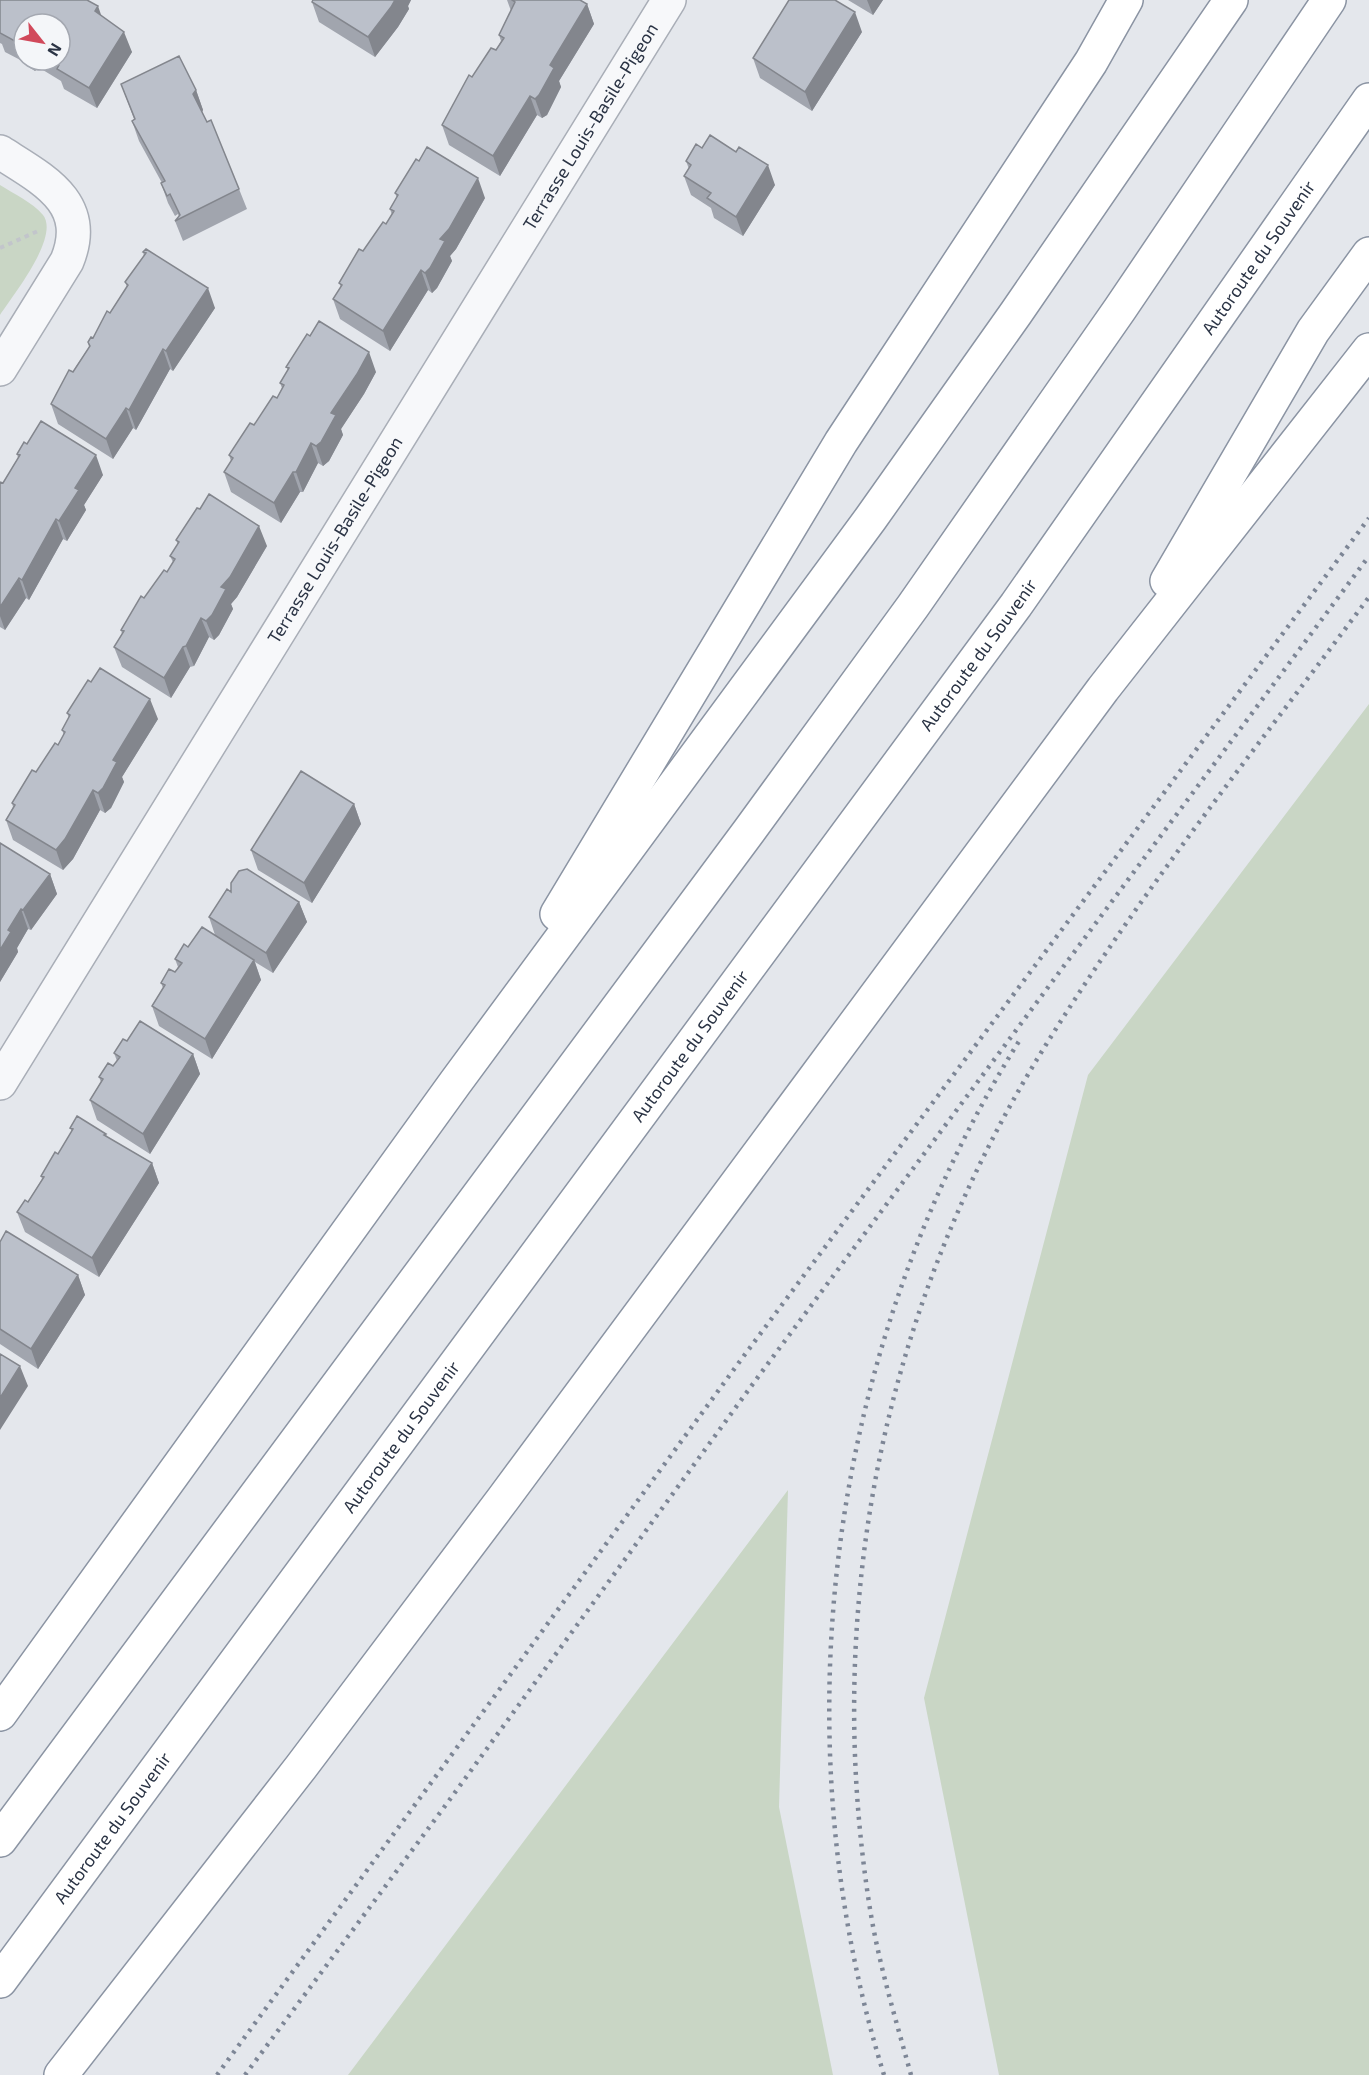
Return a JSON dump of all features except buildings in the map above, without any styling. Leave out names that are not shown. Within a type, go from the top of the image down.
[{"type":"highway","points":[[456,1083],[841,442],[1091,62],[1126,0]]},
{"type":"highway","points":[[0,1714],[456,1083],[877,508],[1232,0]]},
{"type":"highway","points":[[0,1840],[749,831],[913,606],[1120,309],[1329,0]]},
{"type":"highway","name":"Autoroute du Souvenir","points":[[0,1981],[995,633],[1204,339],[1369,100]]},
{"type":"highway","points":[[1104,689],[1313,332],[1369,254]]},
{"type":"highway","points":[[61,2075],[301,1767],[489,1518],[1104,689],[1369,350]]},
{"type":"street","name":"Terrasse Louis-Basile-Pigeon","points":[[0,1083],[669,0]]},
{"type":"street","points":[[0,152],[50,184],[70,210],[74,230],[73,246],[68,261],[0,369]]},
{"type":"path","points":[[0,248],[48,227]]},
{"type":"green space","points":[[0,185],[34,206],[43,215],[47,225],[45,237],[33,266],[0,315]]},
{"type":"green space","points":[[1369,704],[1369,2075],[999,2075],[924,1698],[1088,1075]]},
{"type":"green space","points":[[788,1490],[779,1807],[833,2075],[348,2075]]},
{"type":"railway","points":[[217,2075],[743,1357],[1369,518]]},
{"type":"railway","points":[[245,2075],[448,1802],[755,1381],[1369,556]]},
{"type":"railway","points":[[911,2075],[883,1972],[870,1909],[857,1798],[854,1688],[861,1578],[877,1470],[903,1364],[938,1260],[982,1159],[1036,1061],[1074,1000],[1155,883],[1369,597]]},
{"type":"railway","points":[[884,2075],[851,1944],[833,1811],[830,1676],[840,1542],[865,1409],[904,1280],[956,1156],[1021,1038]]}]
